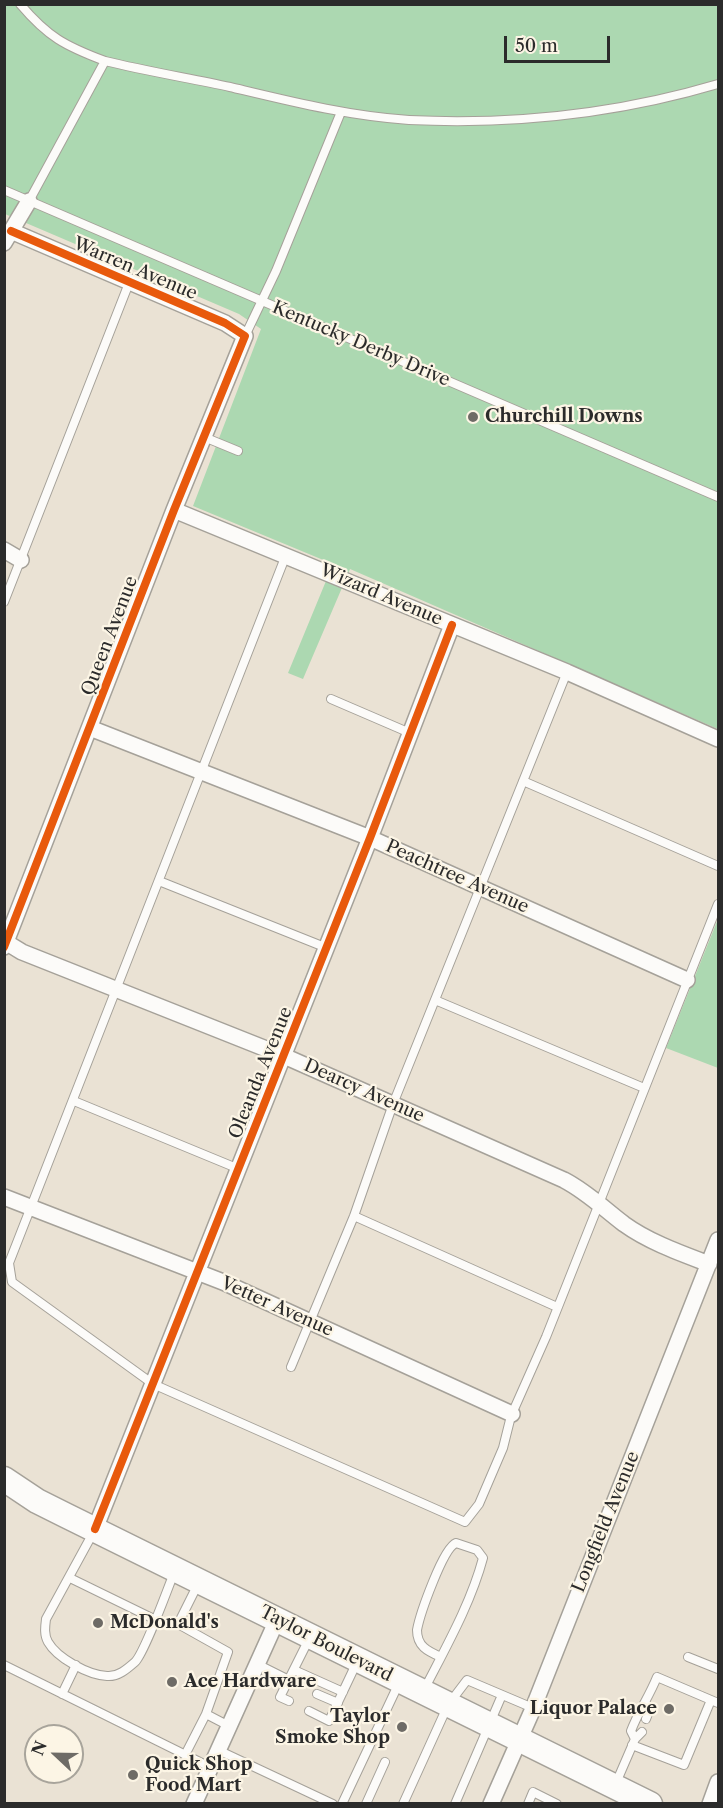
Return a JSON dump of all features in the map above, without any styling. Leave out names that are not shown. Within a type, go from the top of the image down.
[{"type":"main road","name":"Taylor Boulevard","points":[[4,1479],[37,1501],[519,1740],[620,1794],[650,1803]]},
{"type":"street","points":[[8,237],[29,201]]},
{"type":"street","name":"Warren Avenue","points":[[8,237],[129,283],[225,323],[245,336]]},
{"type":"street","name":"Queen Avenue","points":[[5,943],[174,510],[245,336]]},
{"type":"street","name":"Wizard Avenue","points":[[174,510],[567,672],[718,739]]},
{"type":"street","points":[[4,550],[21,560]]},
{"type":"street","name":"Oleanda Avenue","points":[[95,1530],[327,948],[452,625]]},
{"type":"street","name":"Peachtree Avenue","points":[[90,728],[370,838],[687,980]]},
{"type":"street","name":"Dearcy Avenue","points":[[5,943],[284,1056],[564,1180],[599,1202],[624,1224],[646,1237],[709,1264]]},
{"type":"street","name":"Vetter Avenue","points":[[4,1197],[197,1273],[311,1322],[512,1414]]},
{"type":"street","name":"Longfield Avenue","points":[[491,1803],[533,1708],[718,1240]]},
{"type":"street","points":[[194,1803],[277,1620]]},
{"type":"street","points":[[710,1803],[718,1782]]},
{"type":"lane","points":[[20,4],[43,31],[70,48],[105,62],[341,111],[407,120],[458,121],[572,116],[662,100],[718,84]]},
{"type":"lane","points":[[29,201],[105,62]]},
{"type":"lane","points":[[245,336],[262,301],[341,111]]},
{"type":"lane","name":"Kentucky Derby Drive","points":[[4,190],[718,497]]},
{"type":"lane","points":[[4,602],[129,283]]},
{"type":"lane","points":[[204,437],[238,451]]},
{"type":"lane","points":[[286,555],[9,1263],[12,1282],[153,1384],[465,1522],[479,1504],[503,1448],[512,1414],[718,904]]},
{"type":"lane","points":[[291,1367],[354,1216],[393,1104],[567,672]]},
{"type":"lane","points":[[332,699],[410,732]]},
{"type":"lane","points":[[523,781],[718,866]]},
{"type":"lane","points":[[159,881],[327,948]]},
{"type":"lane","points":[[435,1000],[644,1088]]},
{"type":"lane","points":[[74,1101],[239,1169]]},
{"type":"lane","points":[[354,1216],[557,1307]]},
{"type":"lane","points":[[95,1530],[46,1619],[44,1630],[47,1641],[58,1654],[76,1665],[108,1677],[121,1673],[137,1660],[176,1568]]},
{"type":"lane","points":[[423,1692],[441,1657],[479,1573],[483,1558],[477,1550],[456,1543],[451,1545],[444,1558],[417,1630],[417,1639],[425,1650],[441,1657]]},
{"type":"lane","points":[[70,1578],[154,1619]]},
{"type":"lane","points":[[185,1755],[206,1714],[228,1652],[178,1624],[200,1580]]},
{"type":"lane","points":[[289,1701],[280,1697],[293,1682],[294,1670],[311,1636]]},
{"type":"lane","points":[[688,1657],[718,1669]]},
{"type":"lane","points":[[309,1711],[329,1721],[358,1661]]},
{"type":"lane","points":[[257,1664],[293,1682]]},
{"type":"lane","points":[[4,1665],[210,1767]]},
{"type":"lane","points":[[62,1694],[76,1665]]},
{"type":"lane","points":[[294,1670],[343,1692]]},
{"type":"lane","points":[[620,1794],[633,1742],[631,1731],[639,1708],[646,1703],[657,1677],[715,1702],[684,1765],[633,1742]]},
{"type":"lane","points":[[403,1803],[448,1705],[467,1680],[533,1708]]},
{"type":"lane","points":[[342,1803],[400,1681]]},
{"type":"lane","points":[[317,1694],[338,1703]]},
{"type":"lane","points":[[455,1803],[502,1695]]},
{"type":"lane","points":[[646,1703],[649,1711],[646,1719]]},
{"type":"lane","points":[[206,1714],[229,1726]]},
{"type":"lane","points":[[633,1742],[642,1732]]},
{"type":"lane","points":[[218,1750],[333,1803]]},
{"type":"lane","points":[[366,1803],[385,1762]]},
{"type":"lane","points":[[528,1803],[533,1792],[556,1803]]},
{"type":"green space","name":"Churchill Downs","points":[[5,5],[718,5],[718,729],[350,569],[303,679],[288,673],[333,564],[193,506],[261,329],[239,314],[5,214]]},
{"type":"green space","points":[[718,919],[718,1068],[666,1048]]},
{"type":"cycle path","points":[[4,947],[174,510],[245,336],[225,323],[11,231]]},
{"type":"cycle path","points":[[95,1529],[370,838],[452,625]]},
{"type":"place","name":"Churchill Downs","points":[[473,417]]},
{"type":"place","name":"McDonald's","points":[[98,1623]]},
{"type":"place","name":"Ace Hardware","points":[[172,1682]]},
{"type":"place","name":"Liquor Palace","points":[[669,1709]]},
{"type":"place","name":"Taylor Smoke Shop","points":[[402,1727]]},
{"type":"place","name":"Quick Shop Food Mart","points":[[133,1775]]}]
